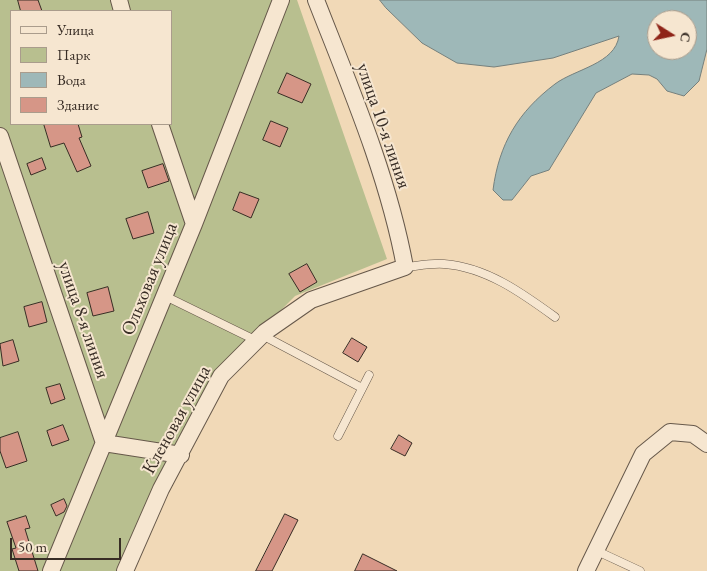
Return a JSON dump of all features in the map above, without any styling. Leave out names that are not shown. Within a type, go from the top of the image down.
[{"type":"street","name":"Ольховая улица","points":[[51,571],[165,296],[281,0]]},
{"type":"street","name":"улица 10-я линия","points":[[316,0],[362,118],[399,237],[405,267]]},
{"type":"street","points":[[160,125],[194,224]]},
{"type":"street","name":"улица 8-я линия","points":[[0,136],[104,443]]},
{"type":"street","name":"Кленовая улица","points":[[125,571],[161,489],[221,376],[258,338],[311,300],[405,267]]},
{"type":"street","points":[[586,571],[643,454],[670,432],[693,434],[707,444]]},
{"type":"street","points":[[104,443],[181,454]]},
{"type":"lane","points":[[405,267],[443,264],[468,268],[512,286],[555,317]]},
{"type":"lane","points":[[165,296],[362,388]]},
{"type":"lane","points":[[338,436],[369,375]]},
{"type":"lane","points":[[597,551],[640,571]]},
{"type":"green space","points":[[0,0],[297,0],[387,259],[295,296],[230,362],[124,571],[0,571]]},
{"type":"water","points":[[380,0],[707,0],[707,49],[699,81],[684,96],[667,91],[657,79],[649,75],[632,74],[596,93],[549,170],[531,176],[512,200],[503,200],[493,190],[500,158],[512,130],[531,106],[555,84],[602,60],[610,53],[616,45],[619,36],[553,58],[494,67],[457,63],[422,43]]},
{"type":"building","points":[[18,0],[38,0],[42,10],[21,10]]},
{"type":"building","points":[[287,73],[311,84],[302,103],[278,93]]},
{"type":"building","points":[[271,121],[288,128],[280,147],[263,140]]},
{"type":"building","points":[[44,125],[78,125],[82,137],[79,138],[91,166],[77,172],[64,143],[51,147]]},
{"type":"building","points":[[42,158],[46,169],[31,175],[27,164]]},
{"type":"building","points":[[163,164],[169,181],[148,188],[142,171]]},
{"type":"building","points":[[240,192],[259,199],[251,218],[233,210]]},
{"type":"building","points":[[148,212],[154,233],[133,239],[126,219]]},
{"type":"building","points":[[307,264],[317,282],[300,292],[289,274]]},
{"type":"building","points":[[108,287],[114,311],[93,316],[87,293]]},
{"type":"building","points":[[42,302],[47,322],[29,327],[24,307]]},
{"type":"building","points":[[352,338],[367,347],[358,362],[343,353]]},
{"type":"building","points":[[13,340],[19,361],[3,366],[0,344]]},
{"type":"building","points":[[60,384],[65,399],[51,404],[46,388]]},
{"type":"building","points":[[63,425],[69,440],[52,446],[47,431]]},
{"type":"building","points":[[18,432],[27,461],[6,468],[0,451],[0,438]]},
{"type":"building","points":[[399,435],[412,443],[405,456],[391,449]]},
{"type":"building","points":[[64,499],[67,506],[64,512],[56,516],[51,505]]},
{"type":"building","points":[[285,514],[298,520],[272,571],[256,571]]},
{"type":"building","points":[[26,516],[30,528],[25,529],[38,571],[19,571],[12,549],[16,548],[7,522]]},
{"type":"building","points":[[363,554],[397,571],[355,571]]}]
